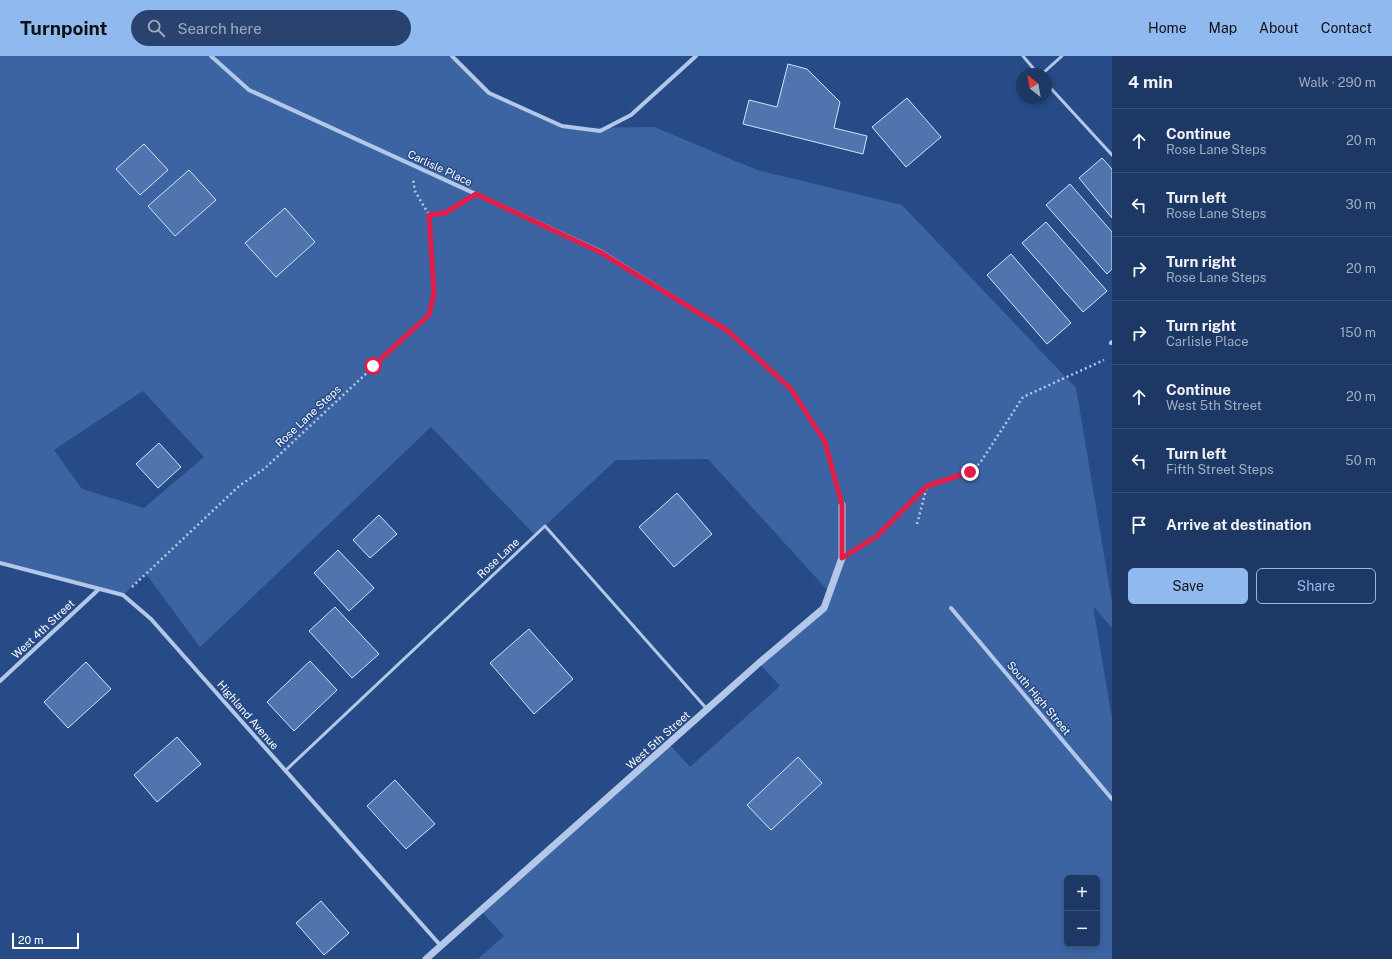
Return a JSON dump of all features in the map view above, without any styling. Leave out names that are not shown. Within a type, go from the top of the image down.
[{"type":"street","name":"Carlisle Place","points":[[211,56],[249,90],[600,252],[728,331],[791,389],[825,442],[842,505]]},
{"type":"street","points":[[452,56],[489,92],[562,126],[600,131],[631,115],[696,56]]},
{"type":"street","name":"West 5th Street","points":[[426,959],[824,608],[842,558],[842,505]]},
{"type":"street","name":"Highland Avenue","points":[[0,563],[98,590],[123,595],[151,619],[441,946]]},
{"type":"street","name":"West 4th Street","points":[[0,681],[98,590]]},
{"type":"street","name":"South High Street","points":[[951,608],[1112,799]]},
{"type":"lane","points":[[1022,56],[1033,68]]},
{"type":"lane","points":[[1049,68],[1062,56]]},
{"type":"lane","points":[[1052,89],[1112,155]]},
{"type":"lane","name":"Rose Lane","points":[[285,771],[545,526],[708,710]]},
{"type":"path","name":"Rose Lane Steps","points":[[123,595],[239,486],[264,469],[429,315],[434,293],[429,215],[415,191],[412,165]]},
{"type":"path","points":[[429,215],[445,213],[476,194]]},
{"type":"path","points":[[842,558],[877,536],[927,486],[970,472],[980,463],[1023,397],[1104,360]]},
{"type":"path","points":[[917,524],[927,486]]},
{"type":"shaded area","points":[[0,56],[452,56],[489,93],[562,126],[576,128],[654,127],[757,170],[902,205],[1076,388],[1112,602],[1112,628],[1093,606],[1112,718],[1112,959],[478,959],[504,936],[481,911],[669,744],[690,767],[780,686],[759,663],[824,608],[830,593],[708,459],[616,460],[535,535],[431,427],[200,647],[146,574],[123,595],[0,563]],"holes":[[[143,391],[204,457],[144,508],[82,489],[54,450]]]},
{"type":"building","points":[[788,64],[807,69],[840,102],[834,128],[867,136],[863,154],[743,124],[749,100],[777,107]]},
{"type":"building","points":[[907,98],[941,137],[906,167],[872,127]]},
{"type":"building","points":[[144,144],[168,170],[140,195],[116,169]]},
{"type":"building","points":[[1102,158],[1112,169],[1112,218],[1079,178]]},
{"type":"building","points":[[189,170],[216,200],[175,236],[148,206]]},
{"type":"building","points":[[1070,184],[1112,232],[1112,269],[1107,274],[1046,205]]},
{"type":"building","points":[[285,208],[315,242],[276,277],[245,243]]},
{"type":"building","points":[[1046,222],[1107,291],[1083,312],[1022,243]]},
{"type":"building","points":[[1011,254],[1071,323],[1047,344],[987,275]]},
{"type":"building","points":[[159,443],[181,467],[158,488],[136,464]]},
{"type":"building","points":[[677,493],[712,534],[674,567],[639,527]]},
{"type":"building","points":[[379,515],[397,534],[370,558],[353,540]]},
{"type":"building","points":[[338,550],[374,588],[349,611],[314,573]]},
{"type":"building","points":[[335,607],[379,654],[352,678],[309,631]]},
{"type":"building","points":[[529,629],[573,679],[534,714],[490,663]]},
{"type":"building","points":[[310,661],[337,690],[294,731],[267,702]]},
{"type":"building","points":[[86,662],[111,689],[68,728],[44,702]]},
{"type":"building","points":[[177,737],[201,764],[157,802],[134,775]]},
{"type":"building","points":[[798,757],[822,783],[771,830],[747,805]]},
{"type":"building","points":[[395,780],[435,824],[406,849],[367,806]]},
{"type":"building","points":[[321,901],[349,933],[324,955],[296,923]]},
{"type":"route","points":[[373,366],[429,315],[434,293],[429,215],[445,213],[476,194],[600,252],[728,331],[791,389],[825,442],[842,505],[842,558],[877,536],[927,486],[970,472]]}]
